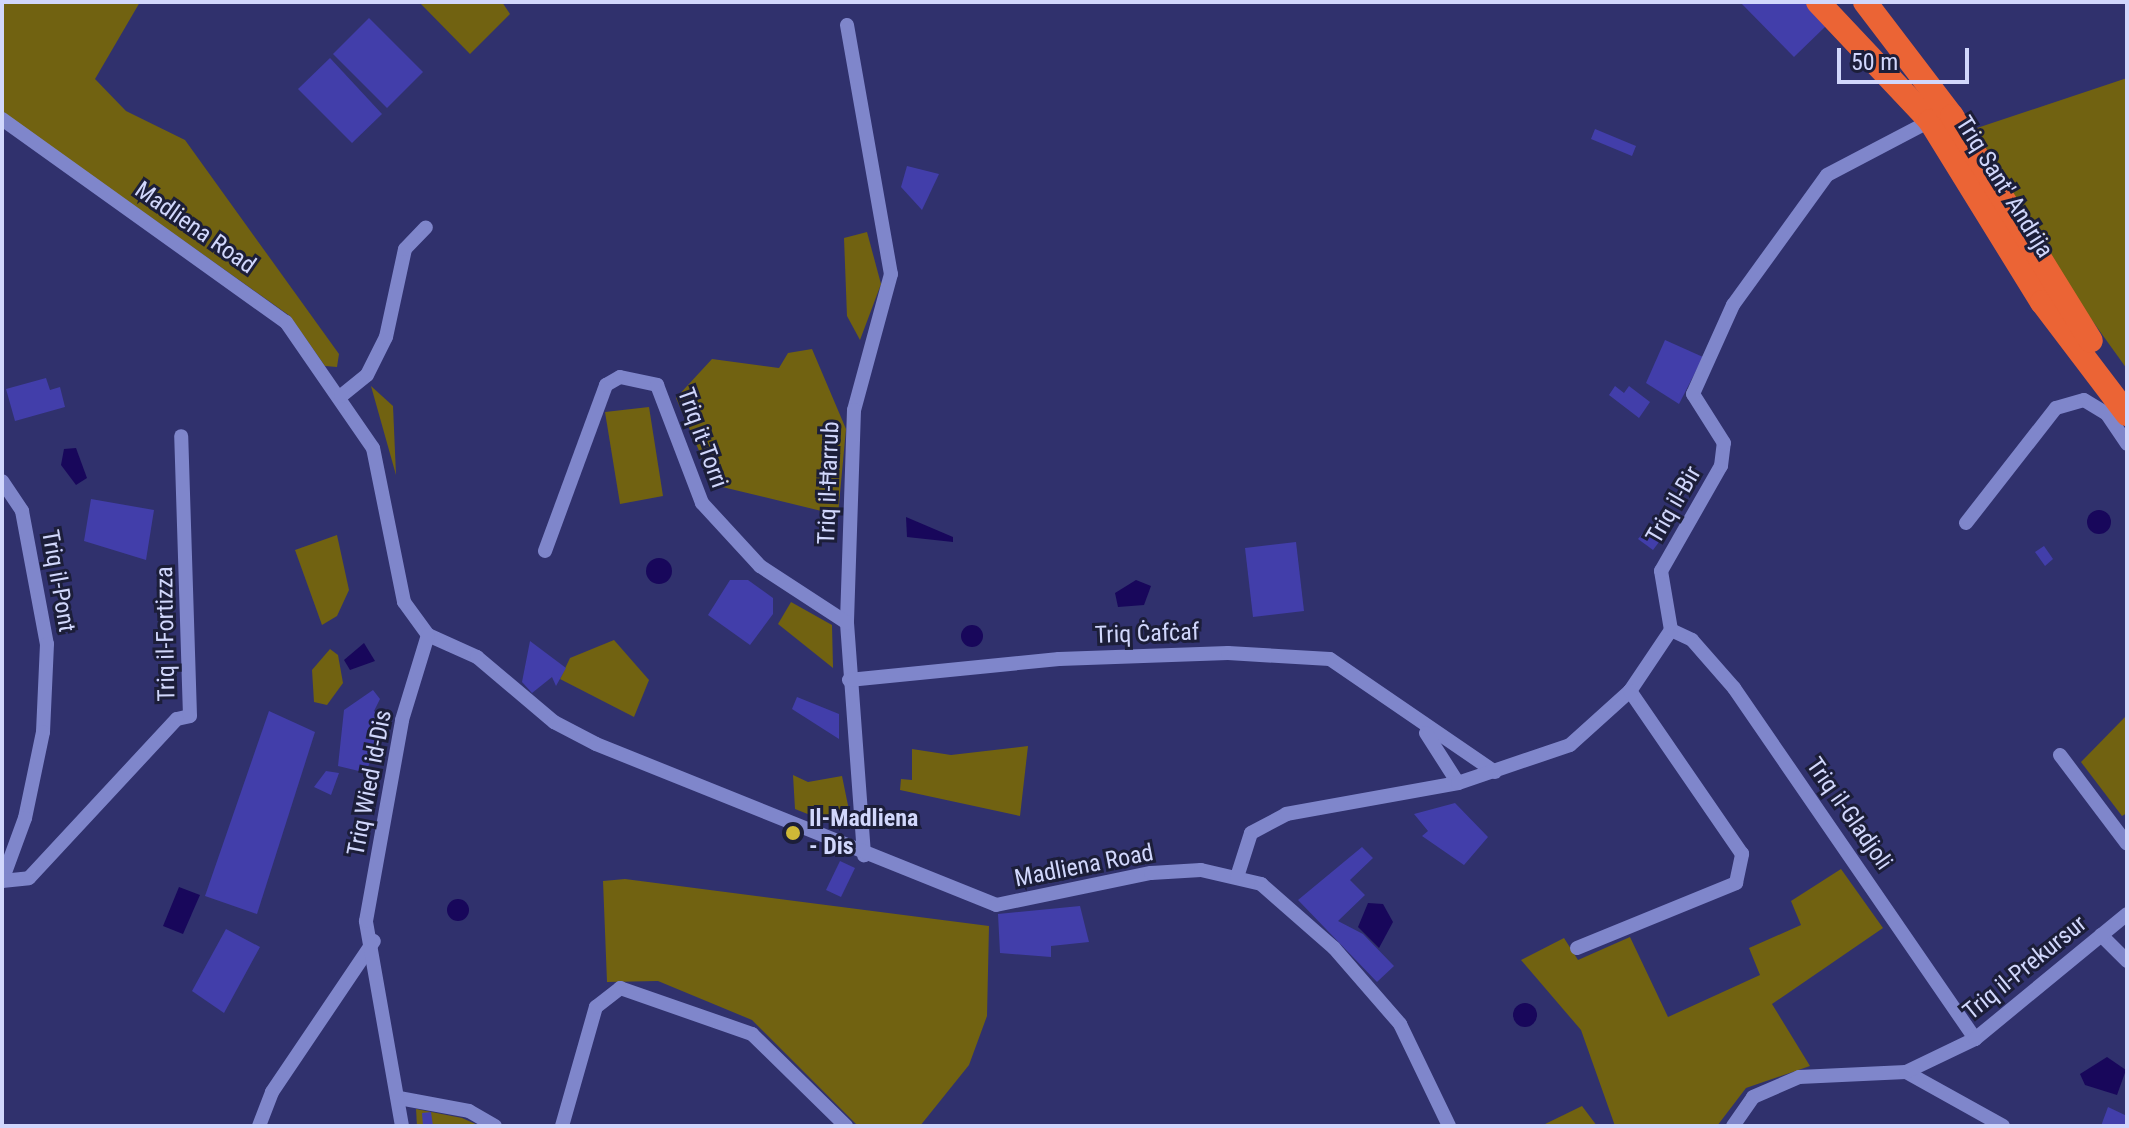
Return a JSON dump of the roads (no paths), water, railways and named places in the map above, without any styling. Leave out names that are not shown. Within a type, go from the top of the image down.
[{"type":"highway","name":"Triq Sant' Andrija","points":[[1818,2],[1930,121],[2042,302],[2117,414]]},
{"type":"highway","name":"Triq Sant' Andrija","points":[[1865,2],[1952,116],[2056,291],[2127,392]]},
{"type":"street","name":"Triq il-Ħarrub","points":[[847,25],[891,274],[854,410],[847,623],[864,855]]},
{"type":"street","name":"Madliena Road","points":[[2,119],[286,322],[341,396],[373,448],[404,602],[428,635],[477,657],[554,722],[596,744],[864,855],[996,905],[1151,873],[1201,870],[1261,884],[1334,948],[1400,1024],[1449,1126]]},
{"type":"street","name":"Triq il-Bir","points":[[1671,630],[1661,571],[1715,487],[1724,443],[1693,394],[1733,305],[1827,175],[1930,121]]},
{"type":"street","points":[[341,396],[367,375],[386,337],[405,249],[426,227]]},
{"type":"street","name":"Triq it-Torri","points":[[545,551],[606,385],[620,377],[657,385],[702,503],[760,566],[847,623]]},
{"type":"street","points":[[1966,523],[2056,408],[2084,400],[2117,414],[2127,444]]},
{"type":"street","name":"Triq il-Fortizza","points":[[2,881],[29,878],[177,719],[190,716],[181,436]]},
{"type":"street","name":"Triq il-Pont","points":[[2,481],[22,511],[47,644],[43,732],[25,818],[2,881]]},
{"type":"street","points":[[1237,877],[1251,833],[1286,814],[1458,783],[1570,745],[1630,691],[1671,630]]},
{"type":"street","name":"Triq il-Gladjoli","points":[[1671,630],[1692,640],[1734,688],[1975,1039]]},
{"type":"street","name":"Triq Wied id-Dis","points":[[402,1126],[375,940],[366,921],[402,720],[428,635]]},
{"type":"street","name":"Triq Ċafċaf","points":[[849,680],[1059,659],[1228,653],[1330,659],[1423,729],[1495,772]]},
{"type":"street","points":[[1577,948],[1736,883],[1742,854],[1630,691]]},
{"type":"street","name":"Triq Ċafċaf","points":[[1423,729],[1458,783]]},
{"type":"street","points":[[2060,755],[2127,844]]},
{"type":"street","name":"Triq il-Prekursur","points":[[1733,1126],[1753,1097],[1799,1077],[1906,1072],[1975,1039],[2127,914]]},
{"type":"street","points":[[2101,935],[2127,961]]},
{"type":"street","points":[[259,1126],[272,1092],[375,940]]},
{"type":"street","points":[[562,1126],[596,1007],[620,988],[752,1034],[846,1126]]},
{"type":"street","points":[[1906,1072],[2003,1126]]},
{"type":"street","points":[[399,1098],[469,1111],[495,1126]]},
{"type":"place","name":"Il-Madliena - Dis","points":[[793,833]]}]
